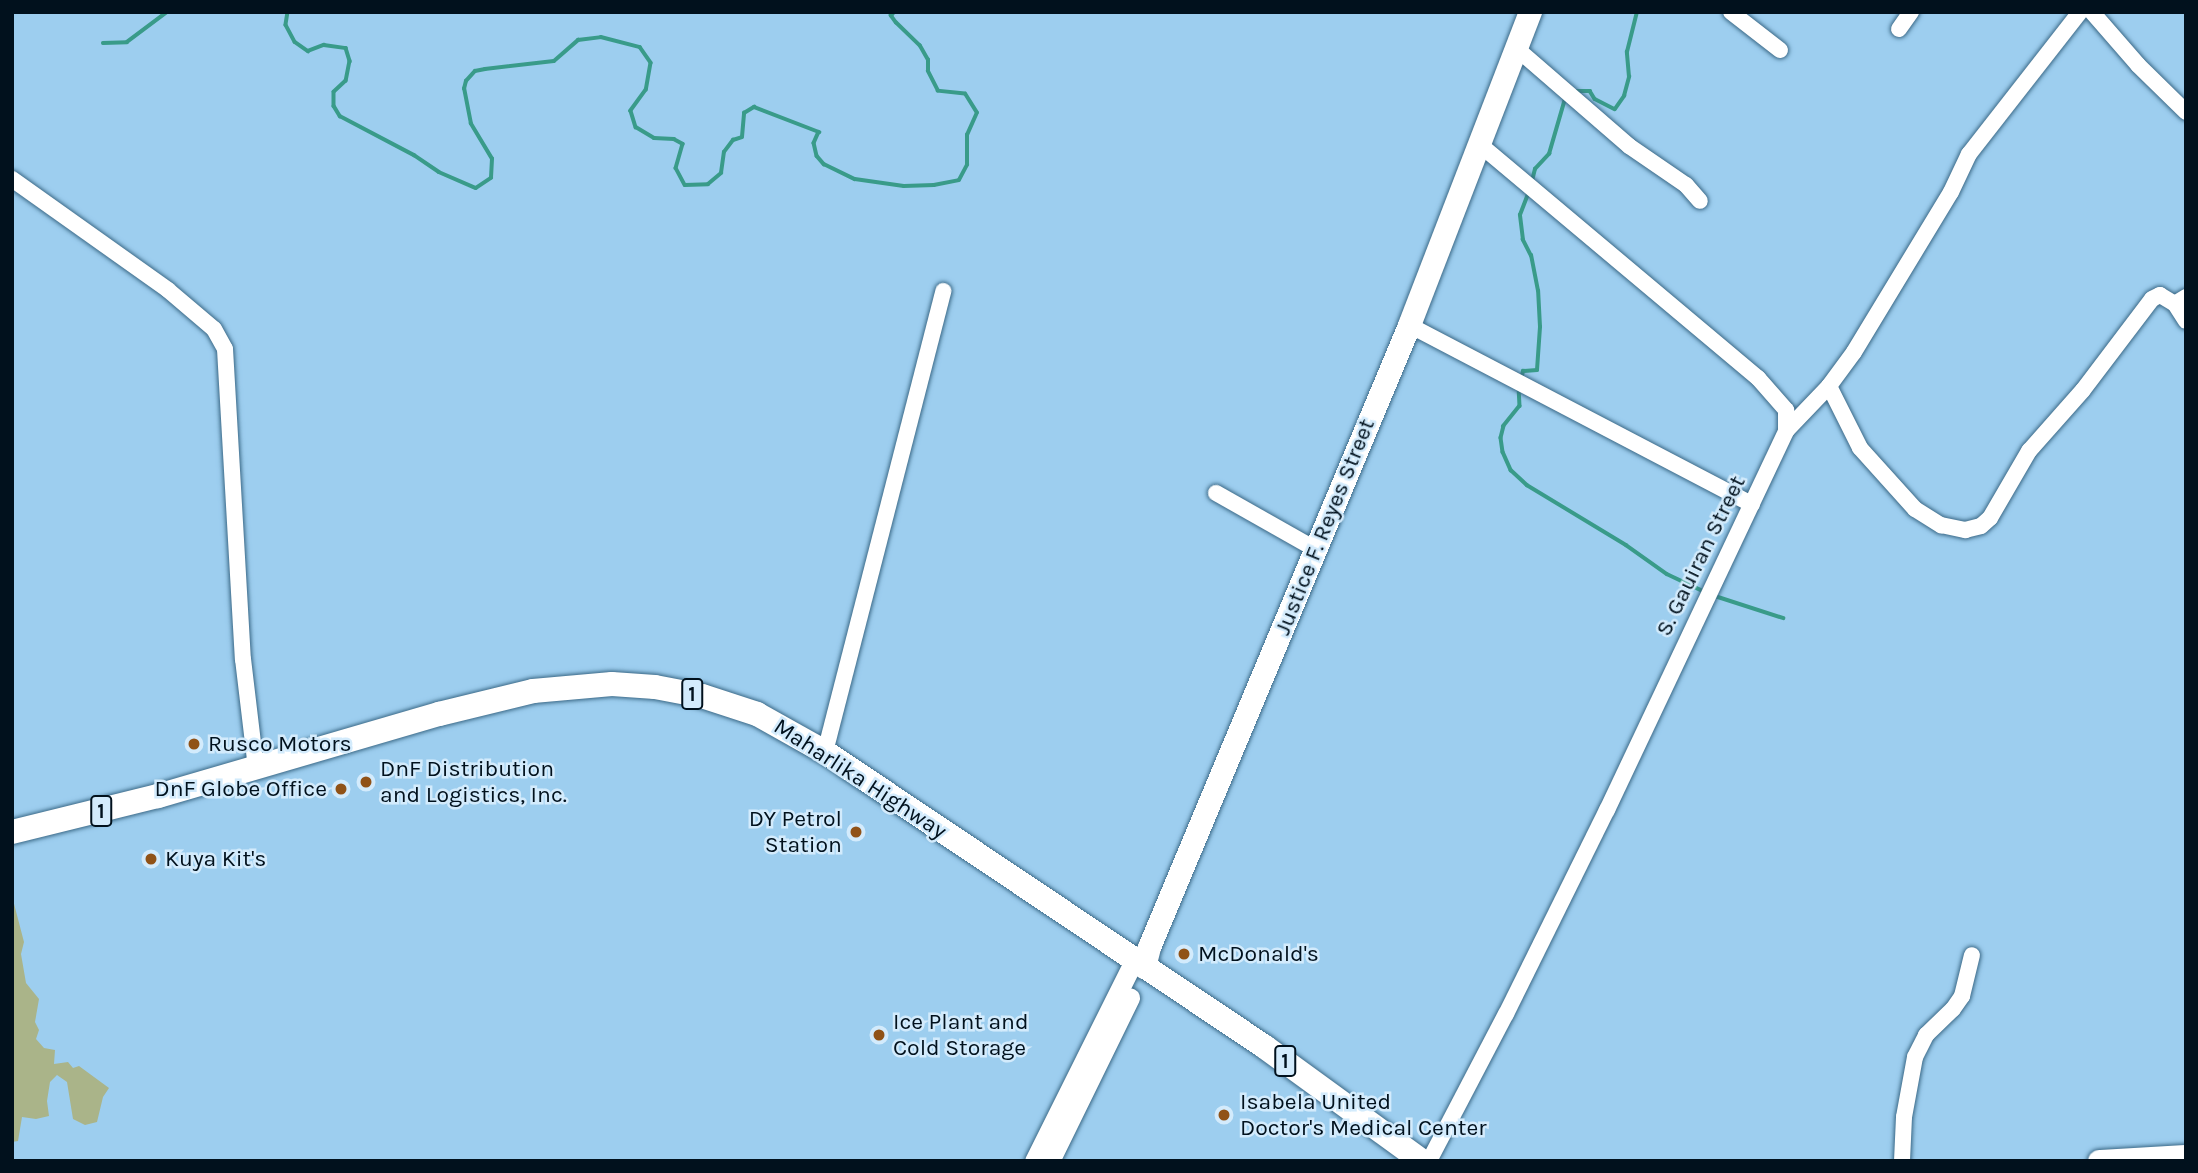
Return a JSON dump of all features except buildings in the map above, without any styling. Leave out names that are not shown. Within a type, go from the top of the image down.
[{"type":"main road","name":"Justice F. Reyes Street","points":[[1142,958],[1409,325],[1530,12]]},
{"type":"main road","name":"Maharlika Highway","points":[[12,832],[257,768],[439,714],[533,691],[612,684],[655,687],[722,702],[788,730],[825,752],[1142,958],[1422,1161]]},
{"type":"main road","points":[[2099,1161],[2186,1156]]},
{"type":"street","points":[[1731,12],[1780,50]]},
{"type":"street","points":[[1899,29],[1911,12]]},
{"type":"street","name":"S. Gauiran Street","points":[[1429,1161],[1506,1014],[1607,810],[1680,650],[1710,596],[1786,430],[1829,386],[1854,352],[1951,192],[1975,145],[2080,12]]},
{"type":"street","points":[[2092,12],[2138,65],[2186,112]]},
{"type":"street","points":[[1516,48],[1629,146],[1686,185],[1700,201]]},
{"type":"street","points":[[1478,143],[1758,378],[1786,410],[1786,430]]},
{"type":"street","points":[[12,179],[168,290],[214,329],[225,349],[243,659],[257,768]]},
{"type":"street","points":[[825,752],[943,291]]},
{"type":"street","points":[[1829,386],[1860,448],[1915,509],[1952,529],[1973,528],[1990,518],[2029,451],[2083,390],[2152,299],[2160,295],[2180,300],[2186,321]]},
{"type":"street","points":[[1409,325],[1752,504]]},
{"type":"street","points":[[1216,493],[1315,549]]},
{"type":"street","points":[[1902,1161],[1904,1117],[1915,1057],[1926,1035],[1953,1009],[1962,996],[1972,955]]},
{"type":"street","points":[[1034,1161],[1142,958]]},
{"type":"street","points":[[1050,1161],[1142,958]]},
{"type":"green space","points":[[12,896],[24,942],[21,954],[26,983],[39,999],[35,1022],[39,1030],[36,1039],[44,1048],[55,1050],[54,1064],[68,1062],[73,1068],[79,1066],[109,1088],[103,1097],[97,1122],[85,1125],[73,1119],[67,1082],[57,1075],[50,1082],[47,1101],[49,1116],[36,1119],[22,1117],[18,1141],[12,1142]]},
{"type":"waterway","points":[[103,43],[127,42],[167,12]]},
{"type":"waterway","points":[[288,12],[286,25],[295,42],[308,51],[324,45],[346,48],[350,61],[346,81],[334,92],[334,106],[340,116],[414,155],[439,172],[476,188],[491,178],[492,159],[471,124],[464,89],[466,81],[475,71],[554,61],[578,40],[601,37],[640,47],[651,63],[646,90],[631,111],[636,127],[654,138],[674,139],[683,144],[676,168],[685,185],[708,184],[721,173],[724,152],[733,140],[742,137],[744,113],[754,107],[819,132],[814,143],[817,156],[824,164],[855,179],[904,186],[934,185],[959,180],[967,165],[967,135],[977,113],[965,94],[938,91],[928,71],[928,60],[920,46],[891,16],[894,12]]},
{"type":"waterway","points":[[1572,91],[1590,91],[1595,99],[1615,109],[1624,96],[1629,77],[1627,52],[1637,12]]},
{"type":"waterway","points":[[1532,181],[1535,169],[1549,154],[1565,99]]},
{"type":"waterway","points":[[1521,380],[1523,371],[1537,370],[1540,327],[1538,291],[1531,256],[1523,240],[1520,215],[1529,192]]},
{"type":"waterway","points":[[1519,387],[1520,406],[1504,426],[1501,438],[1503,452],[1511,470],[1527,485],[1626,545],[1667,574],[1705,592]]},
{"type":"waterway","points":[[1712,595],[1783,618]]},
{"type":"place","name":"Rusco Motors","points":[[194,744]]},
{"type":"place","name":"DnF Distribution and Logistics, Inc.","points":[[366,782]]},
{"type":"place","name":"DnF Globe Office","points":[[341,789]]},
{"type":"place","name":"DY Petrol Station","points":[[856,832]]},
{"type":"place","name":"Kuya Kit's","points":[[151,859]]},
{"type":"place","name":"McDonald's","points":[[1184,954]]},
{"type":"place","name":"Ice Plant and Cold Storage","points":[[879,1035]]},
{"type":"place","name":"Isabela United Doctor's Medical Center","points":[[1224,1115]]}]
